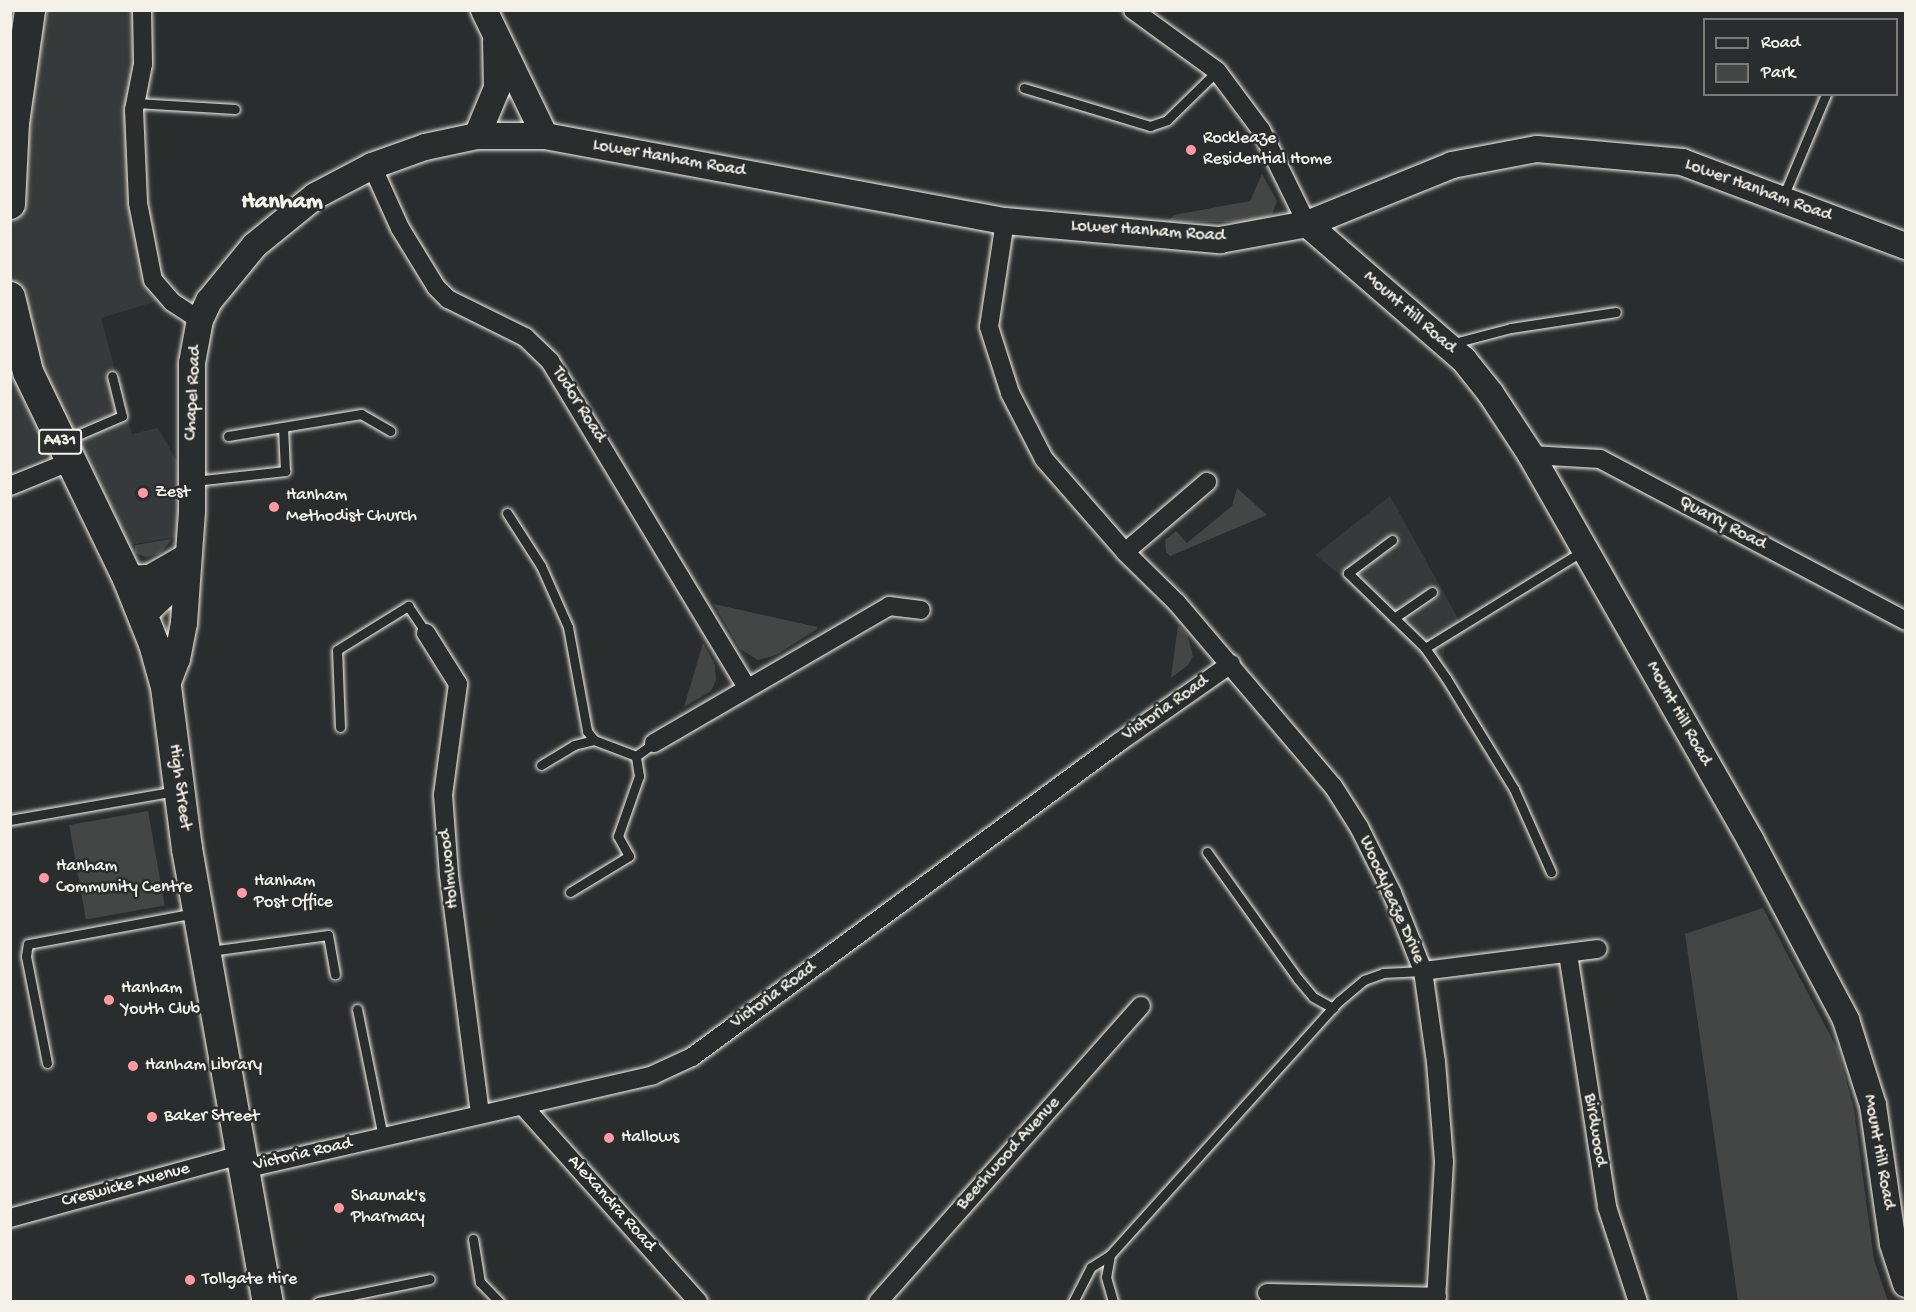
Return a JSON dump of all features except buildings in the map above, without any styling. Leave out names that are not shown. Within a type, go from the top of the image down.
[{"type":"main road","points":[[10,204],[14,123],[30,10]]},
{"type":"main road","points":[[484,10],[545,136]]},
{"type":"main road","points":[[477,136],[497,88],[496,36]]},
{"type":"main road","name":"Chapel Road","points":[[166,687],[177,659],[184,623],[191,481],[192,363],[200,320],[208,301],[255,245],[315,196],[372,166],[425,147],[477,136],[545,136]]},
{"type":"main road","name":"Lower Hanham Road","points":[[545,136],[1005,221],[1220,240],[1307,224],[1452,165],[1536,149],[1682,162],[1905,246]]},
{"type":"main road","name":"Mount Hill Road","points":[[1307,224],[1447,345],[1491,394],[1531,455],[1751,842],[1846,1020],[1873,1105],[1893,1244],[1905,1284]]},
{"type":"main road","name":"High Street","points":[[10,297],[28,372],[128,579],[143,615],[166,687],[198,913],[268,1302]]},
{"type":"main road","points":[[128,579],[150,578],[188,555]]},
{"type":"main road","name":"Chapel Road","points":[[143,615],[173,586],[188,555]]},
{"type":"street","points":[[142,10],[143,64],[136,103],[134,164],[153,280],[172,302],[200,320]]},
{"type":"street","points":[[1133,10],[1217,71],[1261,130],[1307,224]]},
{"type":"street","name":"Tudor Road","points":[[372,166],[400,228],[436,287],[448,299],[525,337],[557,370],[746,686]]},
{"type":"street","name":"Woodyleaze Drive","points":[[1005,221],[989,327],[1010,393],[1044,459],[1125,552],[1177,603],[1231,664],[1333,786],[1359,827],[1392,893],[1423,971],[1436,1062],[1444,1162],[1436,1299],[1267,1293]]},
{"type":"street","points":[[10,486],[65,452]]},
{"type":"street","name":"Quarry Road","points":[[1531,455],[1600,459],[1905,621]]},
{"type":"street","points":[[1125,552],[1207,482]]},
{"type":"street","points":[[654,743],[746,686],[889,606],[921,610]]},
{"type":"street","name":"Holmwood","points":[[426,633],[458,684],[443,795],[449,875],[480,1114]]},
{"type":"street","name":"Victoria Road","points":[[243,1162],[383,1137],[523,1106],[653,1075],[692,1057],[1118,743],[1231,664]]},
{"type":"street","points":[[1423,971],[1598,949]]},
{"type":"street","name":"Birdwood","points":[[1568,954],[1607,1207],[1638,1302]]},
{"type":"street","name":"Beechwood Avenue","points":[[878,1302],[1141,1005]]},
{"type":"street","name":"Alexandra Road","points":[[523,1106],[698,1302]]},
{"type":"street","name":"Creswicke Avenue","points":[[10,1218],[243,1162]]},
{"type":"lane","points":[[1024,88],[1150,126],[1167,120],[1217,71]]},
{"type":"lane","points":[[1782,200],[1825,96]]},
{"type":"lane","points":[[136,103],[235,109]]},
{"type":"lane","points":[[1447,345],[1511,328],[1616,312]]},
{"type":"lane","points":[[65,452],[122,416],[112,376]]},
{"type":"lane","points":[[228,436],[361,414],[390,431]]},
{"type":"lane","points":[[191,481],[285,471],[283,427]]},
{"type":"lane","points":[[507,513],[541,566],[567,627],[587,731],[594,740],[636,756]]},
{"type":"lane","points":[[1392,540],[1348,573],[1425,648],[1514,789],[1551,872]]},
{"type":"lane","points":[[1425,648],[1585,549]]},
{"type":"lane","points":[[1394,618],[1432,592]]},
{"type":"lane","points":[[340,727],[337,650],[408,606],[426,633]]},
{"type":"lane","points":[[541,765],[574,745],[594,740]]},
{"type":"lane","points":[[636,756],[654,743]]},
{"type":"lane","points":[[570,892],[629,856],[618,837],[639,776],[636,756]]},
{"type":"lane","points":[[10,820],[179,790]]},
{"type":"lane","points":[[1208,852],[1298,979],[1313,997],[1333,1008]]},
{"type":"lane","points":[[47,1063],[26,956],[28,944],[198,913]]},
{"type":"lane","points":[[205,952],[328,935],[334,974]]},
{"type":"lane","points":[[1072,1302],[1091,1267],[1110,1255],[1333,1008],[1364,980],[1383,973],[1423,971]]},
{"type":"lane","points":[[357,1009],[383,1137]]},
{"type":"lane","points":[[473,1239],[480,1282],[499,1302]]},
{"type":"lane","points":[[1110,1255],[1107,1277],[1113,1302]]},
{"type":"lane","points":[[318,1302],[430,1279]]},
{"type":"shaded area","points":[[11,11],[139,11],[131,105],[160,300],[101,318],[132,434],[158,428],[177,461],[183,536],[129,545],[80,443],[11,470]]},
{"type":"shaded area","points":[[1390,496],[1466,633],[1445,647],[1443,659],[1430,668],[1347,580],[1315,555]]},
{"type":"green space","points":[[1262,174],[1277,201],[1272,215],[1256,222],[1168,222],[1174,215],[1250,201]]},
{"type":"green space","points":[[1237,488],[1267,515],[1170,556],[1166,552],[1165,540],[1176,531],[1187,543],[1232,506]]},
{"type":"green space","points":[[172,539],[160,554],[146,557],[135,553],[135,545]]},
{"type":"green space","points":[[714,604],[817,627],[817,629],[776,655],[758,660],[740,649]]},
{"type":"green space","points":[[1178,625],[1187,634],[1193,656],[1188,665],[1171,678]]},
{"type":"green space","points":[[703,643],[715,665],[716,680],[711,691],[684,707]]},
{"type":"green space","points":[[148,811],[165,906],[86,919],[69,825]]},
{"type":"green space","points":[[1763,908],[1838,1050],[1854,1110],[1874,1260],[1888,1301],[1738,1301],[1685,934]]},
{"type":"place","name":"Rockleaze Residential Home","points":[[1191,150]]},
{"type":"place","name":"Zest","points":[[143,493]]},
{"type":"place","name":"Hanham Methodist Church","points":[[274,507]]},
{"type":"place","name":"Hanham Community Centre","points":[[44,878]]},
{"type":"place","name":"Hanham Post Office","points":[[242,893]]},
{"type":"place","name":"Hanham Youth Club","points":[[109,1000]]},
{"type":"place","name":"Hanham Library","points":[[133,1066]]},
{"type":"place","name":"Baker Street","points":[[152,1117]]},
{"type":"place","name":"Hallows","points":[[609,1138]]},
{"type":"place","name":"Shaunak's Pharmacy","points":[[339,1208]]},
{"type":"place","name":"Tollgate Hire","points":[[190,1280]]},
{"type":"district","name":"Hanham","points":[[282,203]]}]
